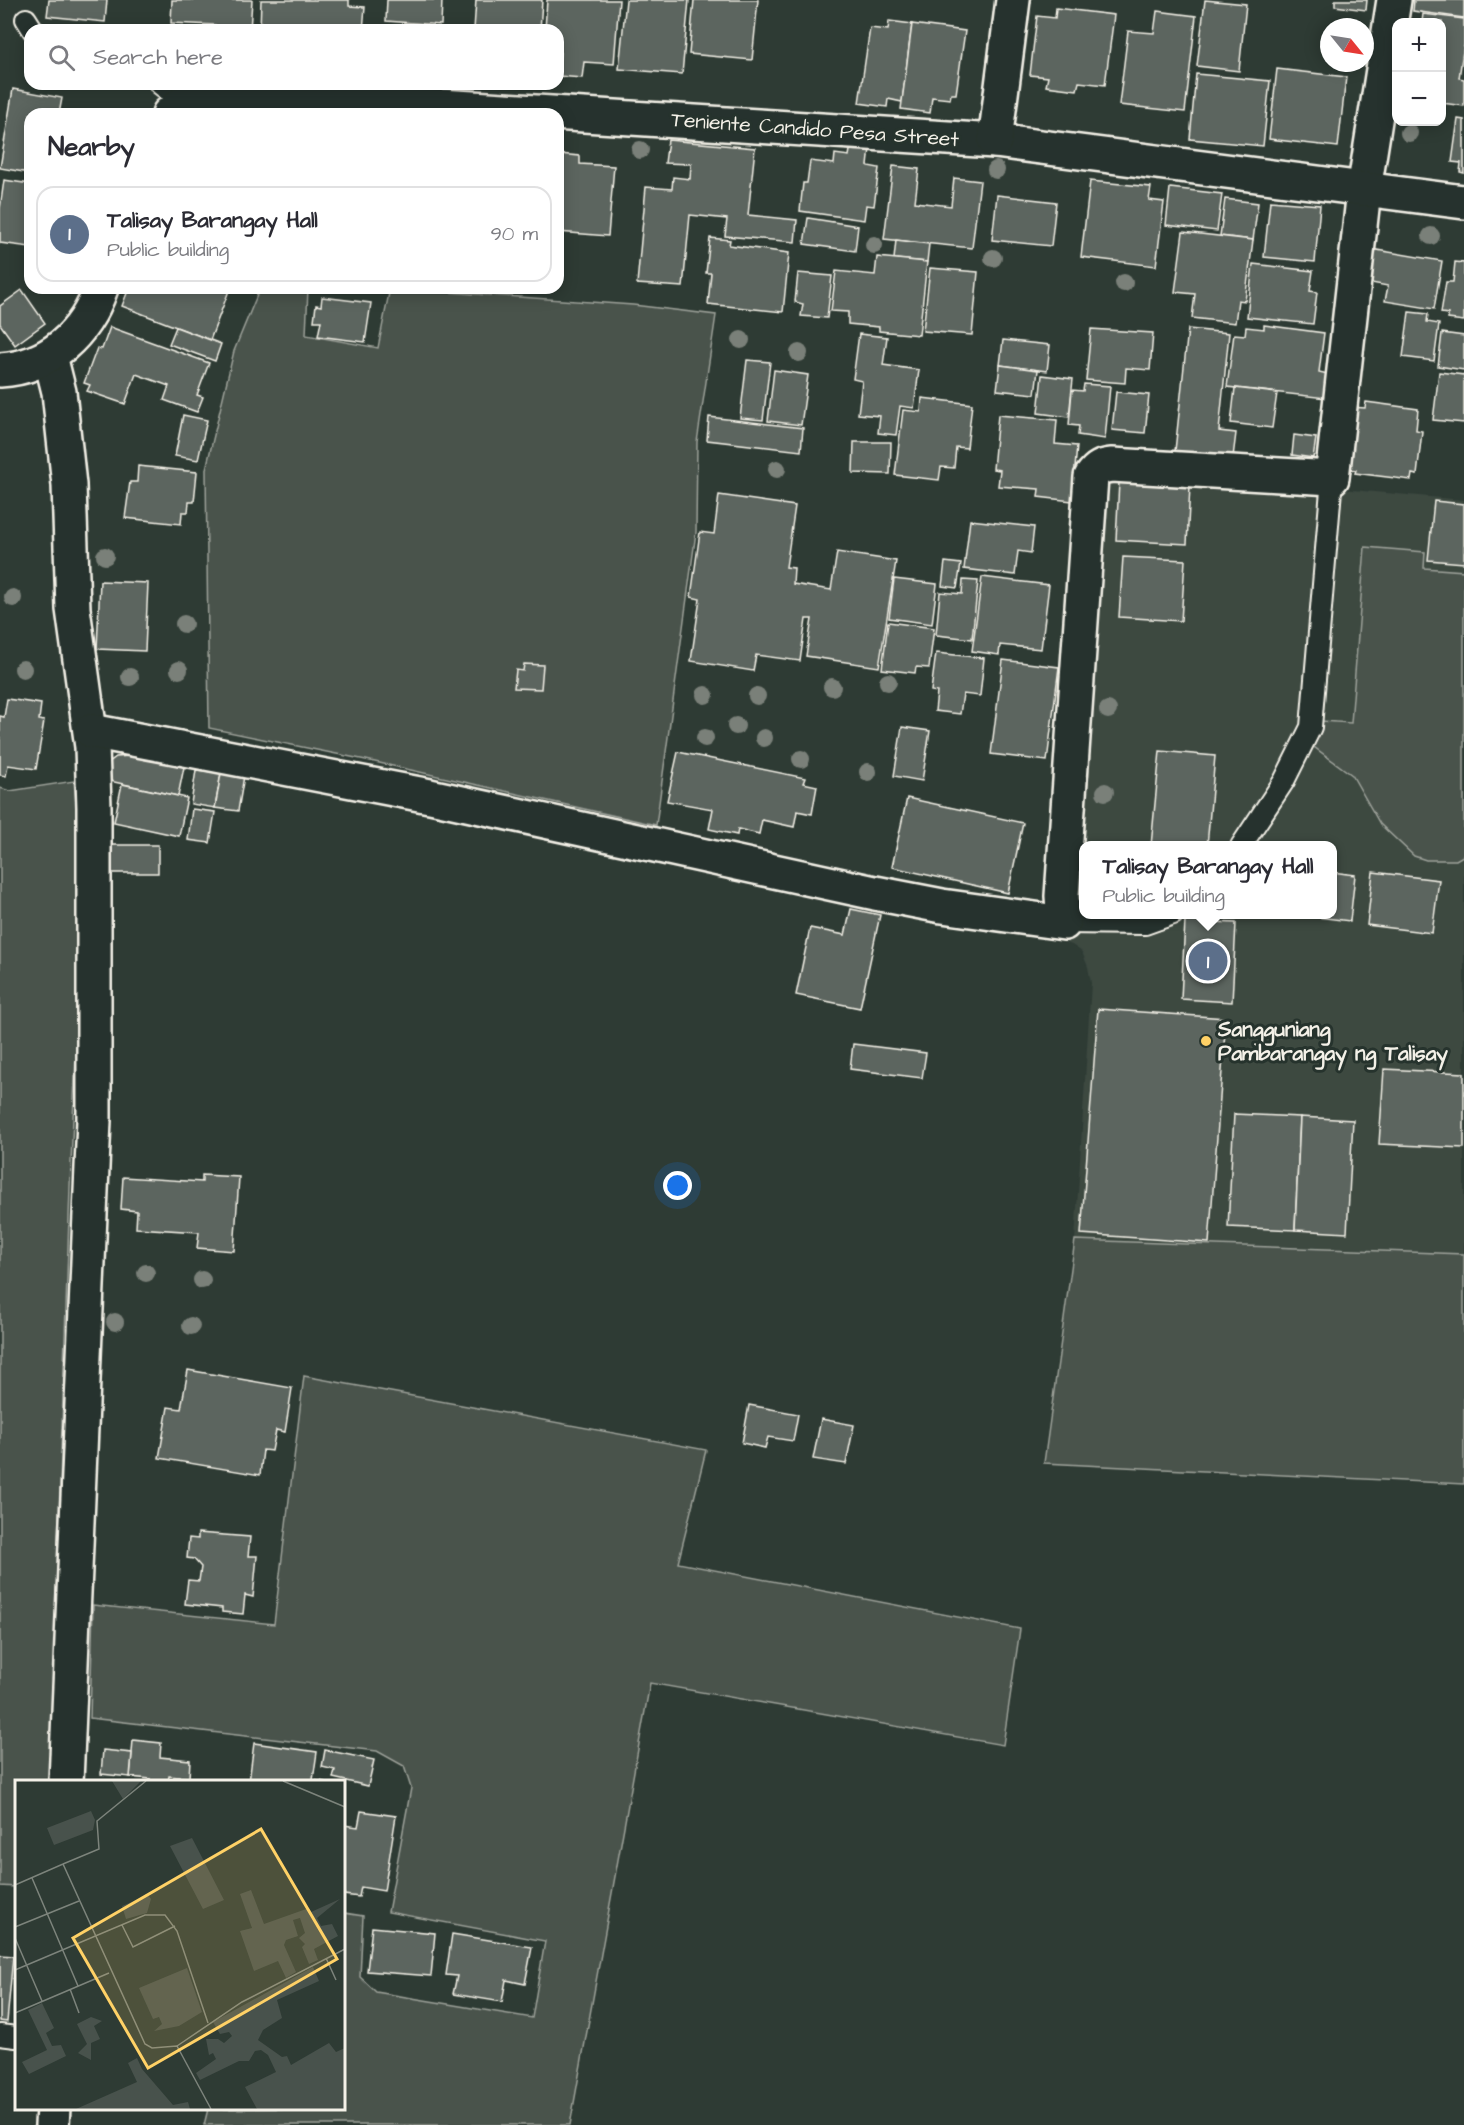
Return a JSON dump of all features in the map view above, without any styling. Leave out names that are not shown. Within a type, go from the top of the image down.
[{"type":"street","points":[[995,141],[1013,0]]},
{"type":"street","points":[[91,731],[430,796],[886,895],[942,906],[1064,923],[1062,896],[1089,486],[1095,470],[1112,465],[1332,478],[1364,190],[1394,0]]},
{"type":"street","name":"Teniente Candido Pesa Street","points":[[169,100],[229,92],[479,108]]},
{"type":"street","name":"Teniente Candido Pesa Street","points":[[564,113],[995,141],[1464,202]]},
{"type":"street","points":[[0,370],[19,368],[50,356],[75,333],[86,318],[98,294]]},
{"type":"street","points":[[50,356],[59,392],[69,484],[73,609],[91,731],[94,807],[94,1120],[66,1780]]},
{"type":"street","points":[[52,2125],[53,2110]]},
{"type":"lane","points":[[1244,841],[1284,781],[1311,727],[1332,478]]},
{"type":"lane","points":[[1064,923],[1144,924],[1160,919]]},
{"type":"lane","points":[[0,2035],[15,2037]]},
{"type":"shaded area","points":[[258,294],[308,294],[306,335],[378,348],[389,294],[476,294],[633,305],[716,315],[697,442],[696,532],[656,825],[366,760],[209,728],[206,469],[234,351]]},
{"type":"shaded area","points":[[1106,481],[1319,487],[1464,500],[1464,1254],[1075,1240],[1091,983],[1082,952],[1072,945],[1057,940]]},
{"type":"shaded area","points":[[1365,547],[1425,552],[1424,568],[1464,571],[1464,852],[1463,856],[1456,860],[1426,860],[1414,856],[1380,824],[1352,775],[1314,747],[1321,721],[1351,723]]},
{"type":"shaded area","points":[[74,781],[80,883],[79,984],[50,1780],[15,1780],[15,1887],[0,1886],[0,788],[10,791]]},
{"type":"shaded area","points":[[1075,1240],[1464,1254],[1464,1484],[1044,1463]]},
{"type":"shaded area","points":[[304,1376],[706,1450],[678,1563],[1020,1629],[1003,1745],[650,1683],[570,2125],[204,2125],[208,2110],[345,2110],[345,1913],[363,1916],[360,1977],[376,1992],[532,2018],[545,1941],[388,1912],[411,1788],[404,1766],[377,1751],[90,1718],[93,1605],[274,1624]]},
{"type":"building","points":[[49,0],[107,0],[105,22],[47,16]]},
{"type":"building","points":[[172,0],[252,0],[250,24],[171,23]]},
{"type":"building","points":[[261,0],[349,0],[349,6],[365,7],[364,24],[260,24]]},
{"type":"building","points":[[387,0],[442,0],[441,24],[386,21]]},
{"type":"building","points":[[476,0],[542,0],[540,24],[474,24]]},
{"type":"building","points":[[547,0],[619,0],[614,64],[584,62],[582,78],[564,76],[564,24],[545,24]]},
{"type":"building","points":[[626,0],[689,0],[682,74],[619,69]]},
{"type":"building","points":[[694,0],[758,0],[752,60],[689,54]]},
{"type":"building","points":[[1205,0],[1246,4],[1239,71],[1197,66]]},
{"type":"building","points":[[1335,0],[1367,0],[1366,10],[1335,6]]},
{"type":"building","points":[[1414,0],[1464,0],[1464,18],[1413,11]]},
{"type":"building","points":[[1056,8],[1114,15],[1105,85],[1079,82],[1077,90],[1046,86],[1048,77],[1030,75],[1037,16],[1055,18]]},
{"type":"building","points":[[1157,11],[1196,16],[1185,112],[1119,105],[1128,31],[1154,33]]},
{"type":"building","points":[[1423,14],[1464,19],[1464,44],[1459,78],[1464,79],[1464,106],[1446,104],[1446,18],[1422,18]]},
{"type":"building","points":[[889,21],[912,24],[902,102],[888,99],[887,107],[859,103],[870,28],[888,30]]},
{"type":"building","points":[[912,24],[965,31],[956,94],[951,94],[950,99],[932,97],[930,113],[901,109]]},
{"type":"building","points":[[1277,69],[1346,77],[1338,147],[1269,139]]},
{"type":"building","points":[[1196,74],[1270,81],[1263,146],[1190,139]]},
{"type":"building","points":[[13,89],[62,98],[60,108],[24,108],[24,172],[0,168]]},
{"type":"building","points":[[1458,119],[1464,120],[1464,173],[1460,172],[1461,163],[1452,162]]},
{"type":"building","points":[[668,140],[755,148],[748,215],[797,220],[795,242],[725,236],[727,219],[690,215],[683,287],[637,284],[646,187],[672,189],[673,177],[690,179],[691,164],[665,163]]},
{"type":"building","points":[[851,145],[870,148],[868,166],[879,168],[874,206],[866,205],[864,220],[800,211],[803,183],[807,183],[810,161],[834,164],[835,154],[849,156]]},
{"type":"building","points":[[564,154],[580,156],[580,164],[614,166],[608,236],[564,232]]},
{"type":"building","points":[[893,166],[919,169],[915,202],[951,206],[954,178],[980,181],[972,248],[884,239]]},
{"type":"building","points":[[4,180],[24,183],[24,246],[0,243],[0,209]]},
{"type":"building","points":[[1090,181],[1151,187],[1149,200],[1164,202],[1156,266],[1081,257]]},
{"type":"building","points":[[1170,188],[1222,194],[1217,231],[1166,225]]},
{"type":"building","points":[[997,195],[1056,202],[1051,246],[992,240]]},
{"type":"building","points":[[1225,199],[1258,203],[1253,240],[1220,236]]},
{"type":"building","points":[[1270,201],[1320,205],[1315,262],[1264,257]]},
{"type":"building","points":[[808,218],[858,226],[855,251],[804,244]]},
{"type":"building","points":[[1183,232],[1253,240],[1245,301],[1238,300],[1235,323],[1192,318],[1195,294],[1175,292]]},
{"type":"building","points":[[710,238],[730,240],[729,245],[789,253],[783,312],[708,304],[711,273],[706,273]]},
{"type":"building","points":[[896,240],[929,244],[927,262],[894,259]]},
{"type":"building","points":[[1371,249],[1442,261],[1434,309],[1385,301],[1388,286],[1366,282]]},
{"type":"building","points":[[877,257],[927,262],[919,335],[879,331],[879,327],[848,324],[848,312],[831,311],[836,271],[875,275]]},
{"type":"building","points":[[1455,262],[1464,263],[1464,321],[1448,319],[1448,314],[1441,313],[1446,282],[1453,282]]},
{"type":"building","points":[[1253,264],[1313,271],[1310,291],[1317,292],[1313,324],[1247,317]]},
{"type":"building","points":[[930,268],[978,272],[972,335],[923,331]]},
{"type":"building","points":[[798,273],[832,276],[827,318],[801,316],[803,304],[795,302]]},
{"type":"building","points":[[22,290],[45,323],[15,345],[0,324],[0,306]]},
{"type":"building","points":[[127,294],[228,294],[210,340],[122,306]]},
{"type":"building","points":[[322,297],[371,303],[365,342],[318,336],[321,321],[314,321],[316,305],[321,306]]},
{"type":"building","points":[[1409,312],[1428,314],[1427,322],[1439,324],[1434,361],[1403,357]]},
{"type":"building","points":[[1264,325],[1324,333],[1319,372],[1328,374],[1326,398],[1227,387],[1234,334],[1245,335],[1246,327],[1264,329]]},
{"type":"building","points":[[110,327],[209,363],[197,395],[203,397],[197,412],[164,400],[169,386],[136,374],[125,404],[87,391],[90,385],[84,383],[97,348],[102,349]]},
{"type":"building","points":[[176,327],[221,344],[215,361],[169,344]]},
{"type":"building","points":[[1091,329],[1153,333],[1150,370],[1126,368],[1125,383],[1086,380]]},
{"type":"building","points":[[1188,329],[1229,333],[1219,431],[1236,433],[1233,457],[1175,451]]},
{"type":"building","points":[[1442,333],[1464,336],[1464,370],[1438,366]]},
{"type":"building","points":[[859,334],[887,337],[883,365],[919,370],[914,408],[900,406],[896,435],[878,433],[880,416],[858,414],[862,381],[853,379]]},
{"type":"building","points":[[1003,340],[1050,345],[1047,371],[1000,365]]},
{"type":"building","points":[[747,360],[770,362],[763,420],[740,418]]},
{"type":"building","points":[[1000,365],[1038,370],[1035,394],[997,390]]},
{"type":"building","points":[[774,370],[808,375],[801,425],[768,421]]},
{"type":"building","points":[[1439,372],[1464,375],[1464,423],[1433,420]]},
{"type":"building","points":[[1042,375],[1073,379],[1069,417],[1038,413]]},
{"type":"building","points":[[1084,384],[1110,386],[1105,439],[1078,435],[1079,426],[1069,425],[1072,390],[1083,391]]},
{"type":"building","points":[[1235,388],[1277,393],[1272,428],[1231,423]]},
{"type":"building","points":[[1116,392],[1149,395],[1145,433],[1112,430]]},
{"type":"building","points":[[922,398],[972,404],[967,448],[956,447],[954,468],[941,467],[939,480],[895,475],[903,410],[921,412]]},
{"type":"building","points":[[1366,402],[1418,409],[1416,430],[1422,431],[1417,475],[1412,474],[1411,480],[1355,473],[1356,470],[1344,468],[1347,446],[1353,446],[1355,430],[1348,430],[1351,407],[1365,408]]},
{"type":"building","points":[[183,415],[207,420],[198,460],[175,456]]},
{"type":"building","points":[[998,415],[1057,420],[1055,444],[1077,446],[1072,501],[1038,497],[1039,489],[998,486],[1000,470],[993,469]]},
{"type":"building","points":[[709,417],[803,428],[801,451],[707,440]]},
{"type":"building","points":[[1294,435],[1316,438],[1313,458],[1292,455]]},
{"type":"building","points":[[854,442],[891,442],[890,474],[853,473]]},
{"type":"building","points":[[138,466],[197,472],[194,502],[189,502],[188,512],[182,512],[181,524],[125,518],[130,482],[137,482]]},
{"type":"building","points":[[1119,482],[1190,486],[1187,544],[1116,540]]},
{"type":"building","points":[[719,495],[795,506],[786,567],[794,568],[793,584],[831,590],[837,552],[896,561],[879,667],[806,656],[812,619],[806,619],[800,661],[756,655],[753,671],[691,661],[700,599],[691,597],[700,532],[714,534]]},
{"type":"building","points":[[1434,501],[1464,504],[1464,563],[1428,560]]},
{"type":"building","points":[[970,520],[1034,527],[1031,553],[1018,551],[1015,575],[964,569]]},
{"type":"building","points":[[1123,557],[1185,560],[1181,621],[1119,617]]},
{"type":"building","points":[[945,562],[961,564],[957,588],[942,586]]},
{"type":"building","points":[[982,577],[1049,585],[1041,649],[1000,645],[999,655],[972,651]]},
{"type":"building","points":[[894,579],[937,584],[932,624],[889,618]]},
{"type":"building","points":[[963,580],[978,581],[972,639],[936,635],[940,592],[962,594]]},
{"type":"building","points":[[100,581],[148,583],[145,651],[97,649]]},
{"type":"building","points":[[888,622],[934,628],[929,668],[916,667],[915,673],[882,669]]},
{"type":"building","points":[[936,653],[984,658],[980,696],[963,694],[960,714],[935,711],[937,692],[931,691]]},
{"type":"building","points":[[1003,660],[1059,667],[1047,761],[991,754]]},
{"type":"building","points":[[524,664],[543,665],[541,689],[514,688],[516,670],[523,671]]},
{"type":"building","points":[[7,699],[41,704],[39,720],[44,721],[36,769],[8,765],[6,776],[0,775],[0,716],[4,717]]},
{"type":"building","points":[[902,727],[930,731],[922,781],[894,776]]},
{"type":"building","points":[[1160,751],[1215,756],[1207,841],[1151,841]]},
{"type":"building","points":[[678,752],[805,778],[803,783],[817,786],[812,814],[797,811],[794,827],[762,820],[759,834],[738,829],[737,835],[709,829],[713,809],[667,801]]},
{"type":"building","points":[[131,756],[184,767],[178,796],[105,780],[108,763],[116,757]]},
{"type":"building","points":[[196,770],[221,773],[215,808],[191,804]]},
{"type":"building","points":[[221,773],[244,776],[238,811],[215,808]]},
{"type":"building","points":[[122,784],[187,798],[179,836],[114,822]]},
{"type":"building","points":[[907,798],[1023,823],[1008,893],[892,867]]},
{"type":"building","points":[[192,809],[215,812],[210,843],[188,840]]},
{"type":"building","points":[[110,845],[158,845],[158,873],[109,873]]},
{"type":"building","points":[[1373,872],[1439,880],[1432,933],[1367,925]]},
{"type":"building","points":[[1337,873],[1355,875],[1350,921],[1333,919],[1337,919]]},
{"type":"building","points":[[851,909],[880,915],[860,1008],[796,995],[810,928],[845,935]]},
{"type":"building","points":[[1185,921],[1236,923],[1232,1002],[1181,999]]},
{"type":"building","points":[[1098,1009],[1226,1018],[1209,1243],[1081,1234]]},
{"type":"building","points":[[853,1044],[926,1053],[922,1078],[850,1069]]},
{"type":"building","points":[[1384,1069],[1464,1073],[1464,1148],[1379,1144]]},
{"type":"building","points":[[1234,1114],[1300,1117],[1295,1230],[1228,1227]]},
{"type":"building","points":[[1300,1117],[1353,1120],[1347,1233],[1295,1230]]},
{"type":"building","points":[[202,1175],[239,1177],[234,1251],[197,1248],[199,1232],[136,1228],[137,1211],[121,1209],[123,1177],[202,1182]]},
{"type":"building","points":[[188,1370],[292,1388],[285,1432],[276,1430],[272,1451],[263,1450],[260,1475],[159,1458],[168,1407],[181,1409]]},
{"type":"building","points":[[749,1405],[798,1414],[793,1441],[768,1437],[765,1448],[742,1443]]},
{"type":"building","points":[[821,1419],[854,1425],[846,1464],[813,1459]]},
{"type":"building","points":[[198,1533],[250,1537],[248,1556],[257,1556],[253,1597],[245,1595],[243,1614],[222,1612],[222,1608],[185,1604],[188,1580],[199,1581],[201,1567],[194,1559],[187,1558],[189,1538],[198,1539]]},
{"type":"building","points":[[133,1740],[161,1743],[160,1757],[190,1760],[189,1778],[169,1776],[168,1780],[150,1780],[130,1777]]},
{"type":"building","points":[[254,1743],[317,1752],[313,1780],[249,1780]]},
{"type":"building","points":[[103,1750],[132,1753],[130,1777],[101,1774]]},
{"type":"building","points":[[325,1750],[374,1760],[368,1786],[333,1778],[335,1770],[322,1767]]},
{"type":"building","points":[[361,1811],[396,1816],[384,1891],[361,1887],[359,1897],[345,1895],[345,1825],[358,1827]]},
{"type":"building","points":[[372,1927],[435,1933],[431,1976],[367,1971]]},
{"type":"building","points":[[452,1934],[532,1947],[525,1984],[506,1980],[502,2002],[453,1994],[457,1976],[446,1975]]},
{"type":"building","points":[[0,1955],[13,1956],[7,2022],[0,2021]]},
{"type":"place","name":"Talisay Barangay Hall","points":[[1208,961]]},
{"type":"place","name":"Sangguniang Pambarangay ng Talisay","points":[[1206,1041]]}]
